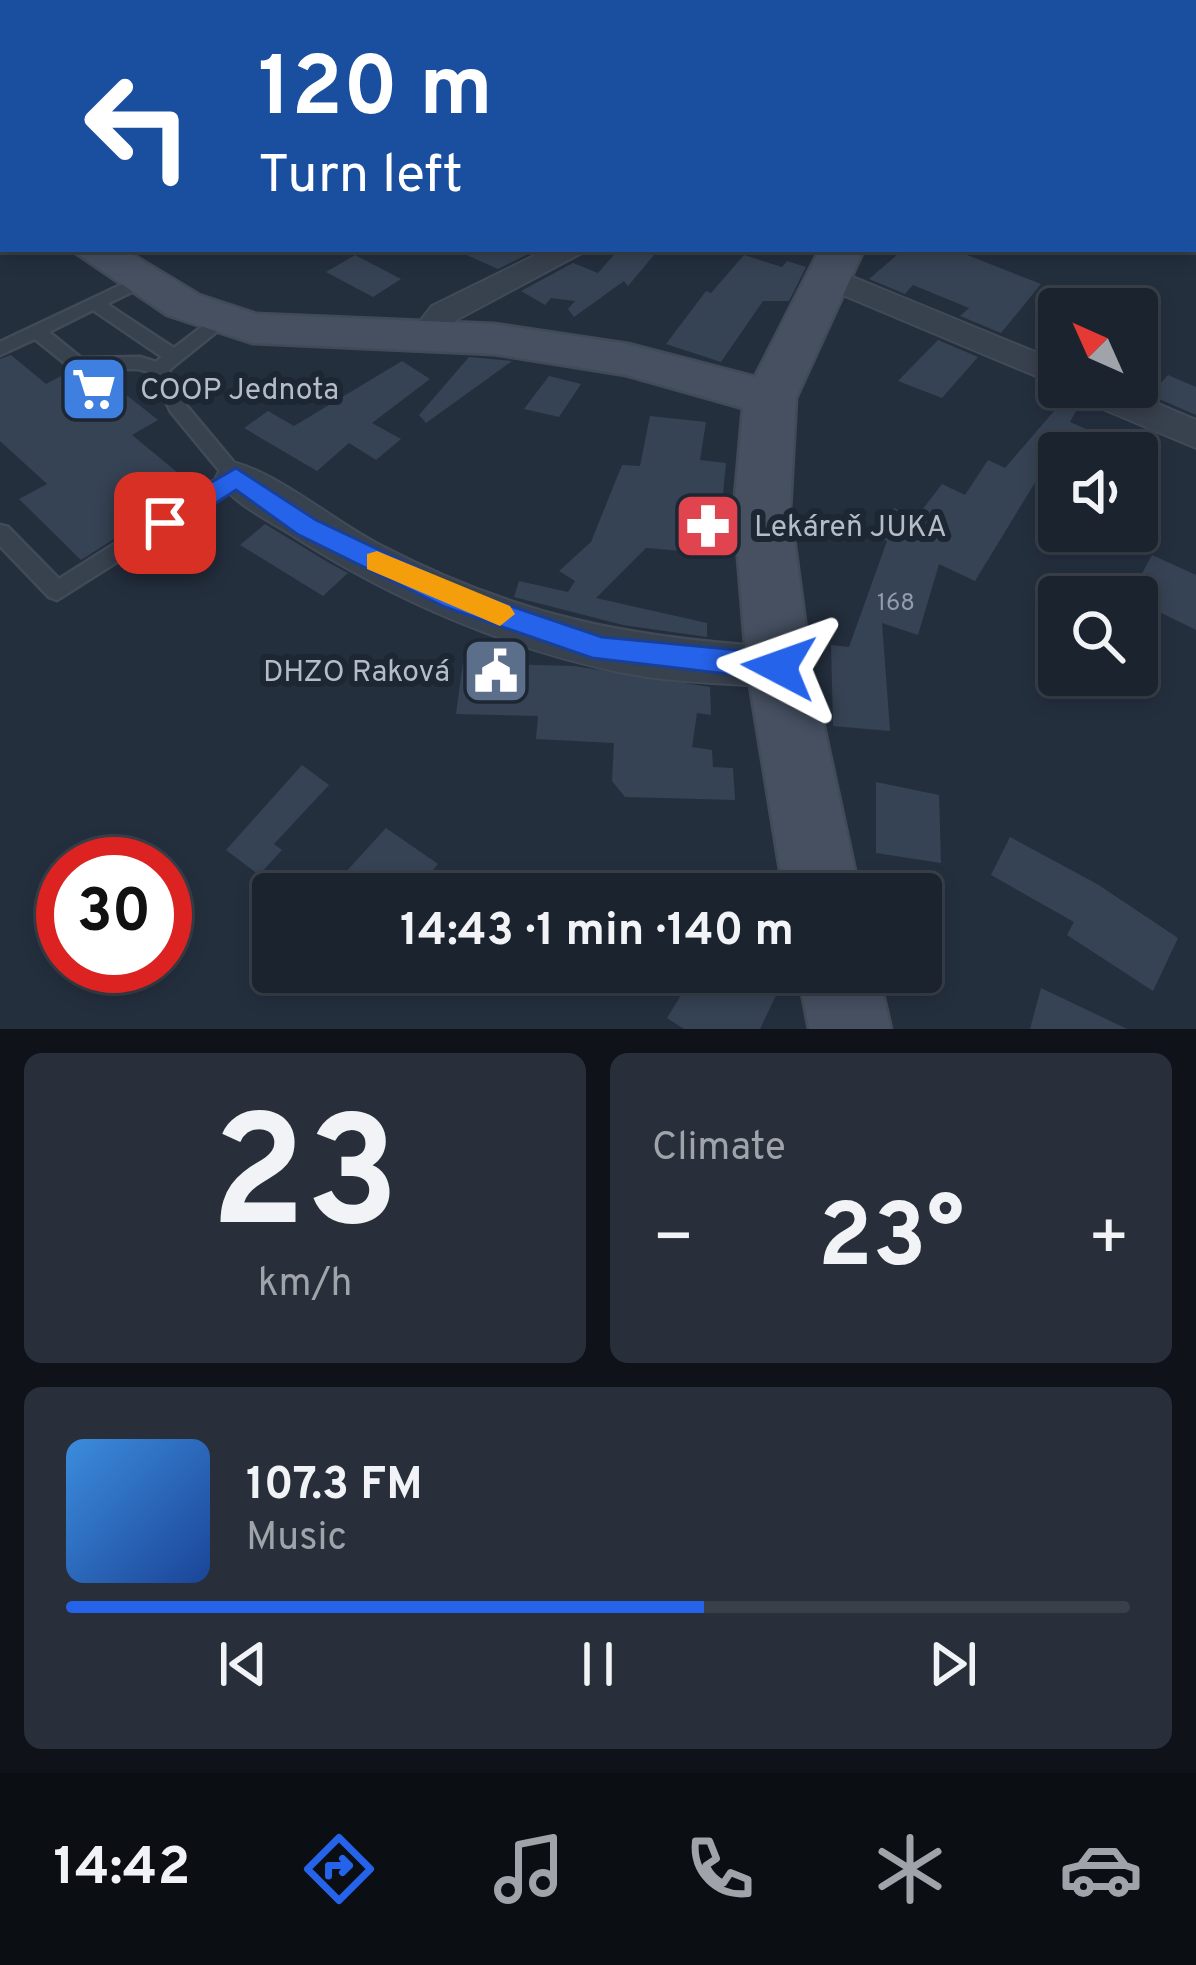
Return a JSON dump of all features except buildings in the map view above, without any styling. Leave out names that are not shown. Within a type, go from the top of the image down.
[{"type":"street","points":[[96,252],[140,281],[222,320],[286,332],[428,334],[628,360],[770,398]]},
{"type":"street","points":[[428,334],[444,313],[567,252]]},
{"type":"street","points":[[818,873],[779,667],[762,509],[770,398],[836,263],[1038,365]]},
{"type":"street","points":[[1134,408],[1196,435]]},
{"type":"street","points":[[236,477],[306,527],[456,599],[602,649],[779,667]]},
{"type":"street","points":[[842,993],[850,1029]]},
{"type":"lane","points":[[0,349],[140,281]]},
{"type":"lane","points":[[0,533],[58,591],[236,477],[178,408],[165,362],[94,303]]},
{"type":"lane","points":[[36,332],[77,364],[165,362],[222,320]]},
{"type":"slow traffic","points":[[377,562],[500,614]]},
{"type":"place","name":"COOP Jednota","points":[[94,389]]},
{"type":"place","name":"Lekáreň JUKA","points":[[708,526]]},
{"type":"place","name":"DHZO Raková","points":[[496,671]]},
{"type":"route","points":[[165,523],[236,477],[306,527],[456,599],[602,649],[779,667]]}]
